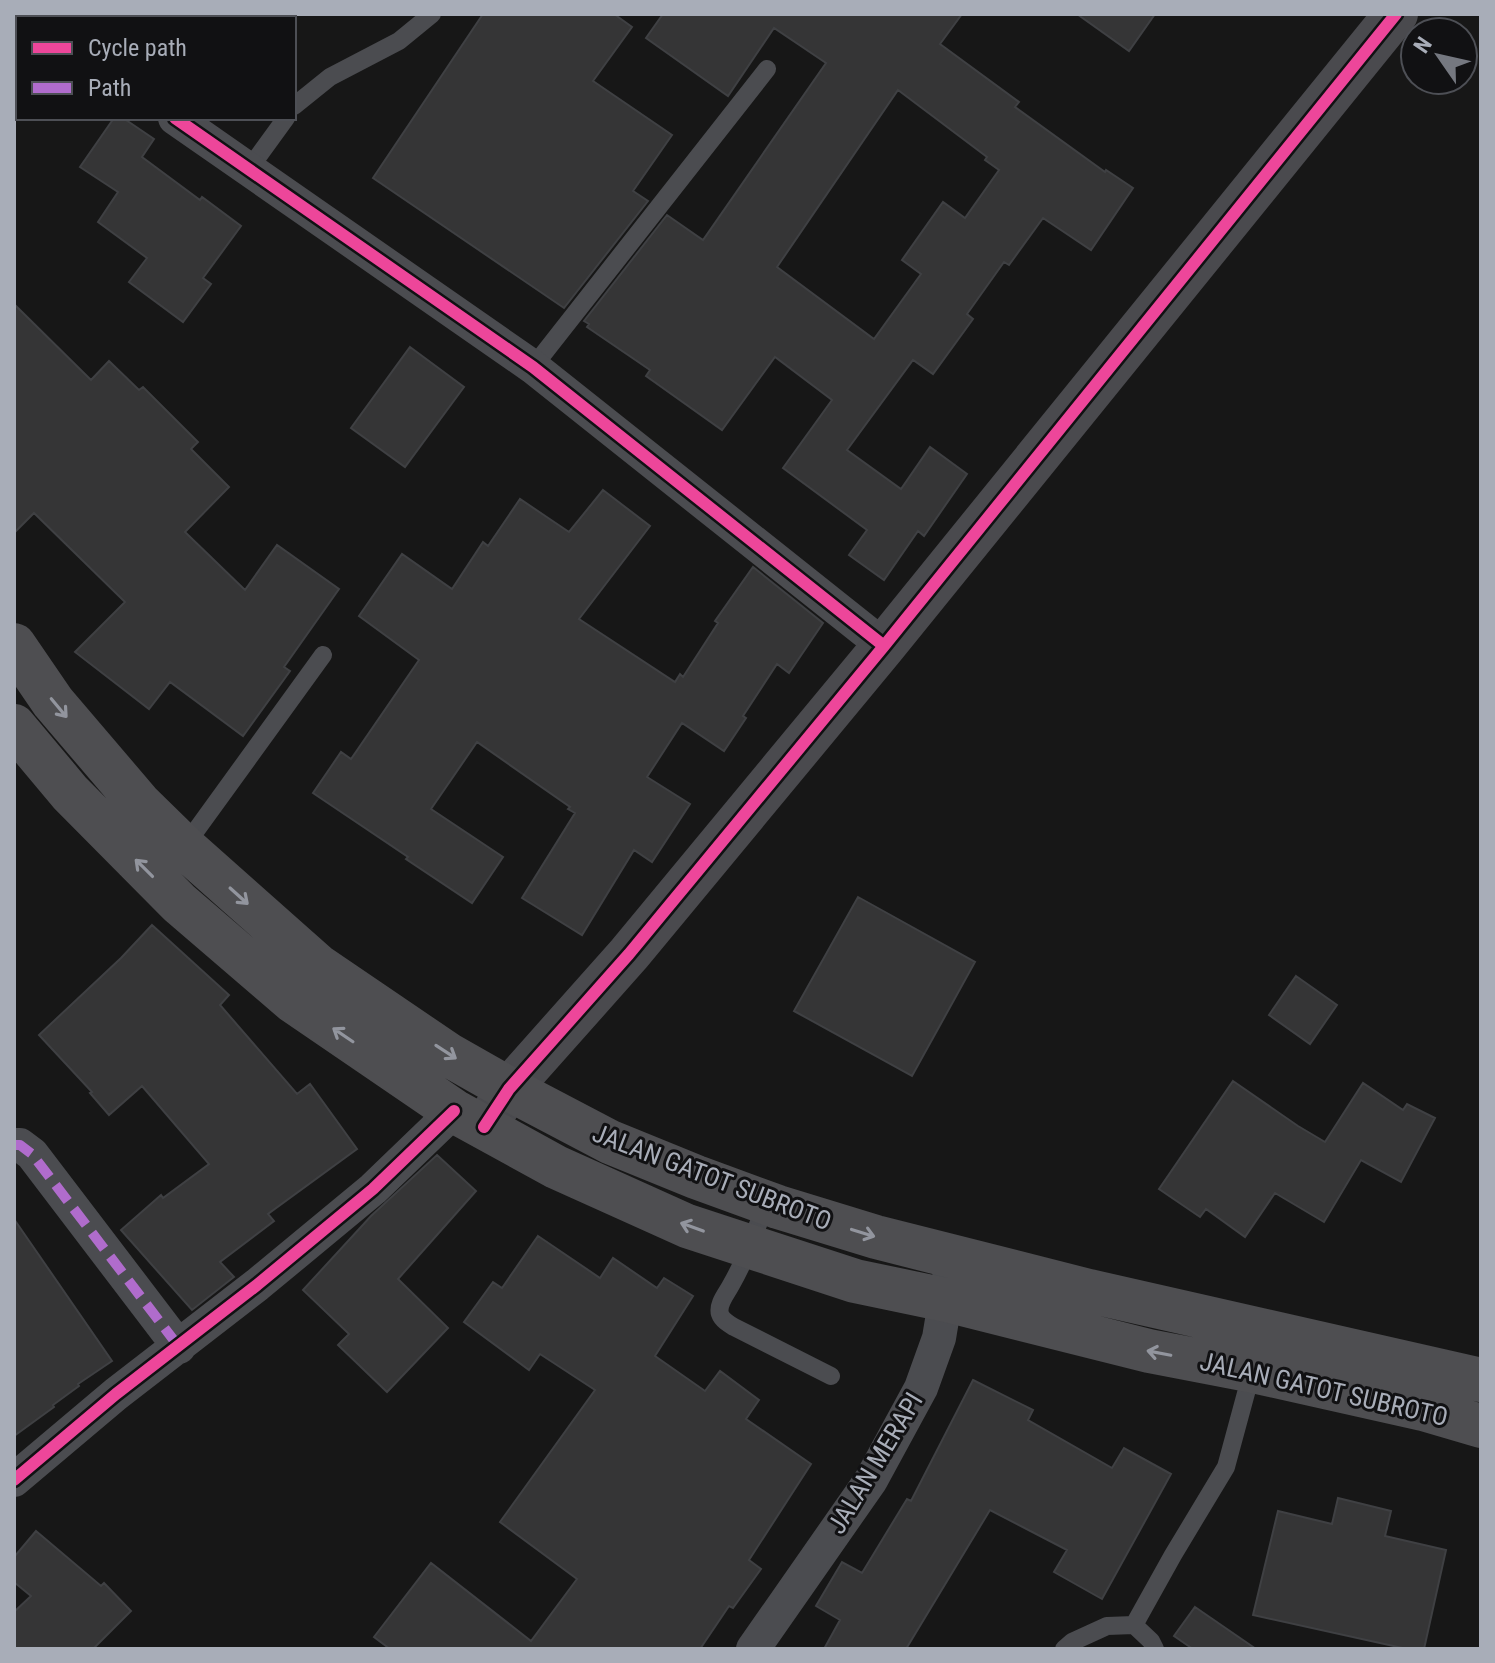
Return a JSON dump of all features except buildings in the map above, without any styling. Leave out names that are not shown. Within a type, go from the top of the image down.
[{"type":"highway","name":"JALAN GATOT SUBROTO","points":[[14,645],[53,702],[140,804],[184,847],[318,966],[449,1055],[509,1089],[610,1142],[766,1203],[876,1237],[1089,1291],[1423,1409],[1481,1426]]},
{"type":"highway","name":"JALAN GATOT SUBROTO","points":[[14,726],[70,793],[179,903],[293,1001],[469,1119],[556,1167],[687,1226],[855,1281],[946,1300],[1149,1351],[1257,1350],[1481,1380]]},
{"type":"street","points":[[14,1480],[116,1394],[257,1285],[373,1189],[509,1089],[629,954],[884,646],[1396,14]]},
{"type":"street","points":[[178,120],[533,367],[884,646]]},
{"type":"street","points":[[14,1145],[20,1145],[32,1154],[179,1347]]},
{"type":"street","name":"JALAN MERAPI","points":[[753,1649],[871,1480],[921,1388],[939,1338],[952,1257]]},
{"type":"lane","points":[[296,104],[330,77],[399,41],[432,14]]},
{"type":"lane","points":[[533,367],[767,69]]},
{"type":"lane","points":[[249,169],[283,120]]},
{"type":"lane","points":[[184,847],[323,655]]},
{"type":"lane","points":[[766,1203],[750,1246],[721,1304],[720,1313],[734,1327],[831,1376]]},
{"type":"lane","points":[[1134,1625],[1226,1467],[1257,1350]]},
{"type":"lane","points":[[1064,1649],[1107,1626],[1134,1625],[1155,1649]]},
{"type":"marked path","points":[[14,1145],[20,1145],[32,1154],[179,1347]]},
{"type":"cycle path","points":[[484,1127],[509,1089],[629,954],[884,646],[1396,14]]},
{"type":"cycle path","points":[[178,120],[533,367],[884,646]]},
{"type":"cycle path","points":[[14,1480],[116,1394],[257,1285],[373,1189],[454,1111]]}]
